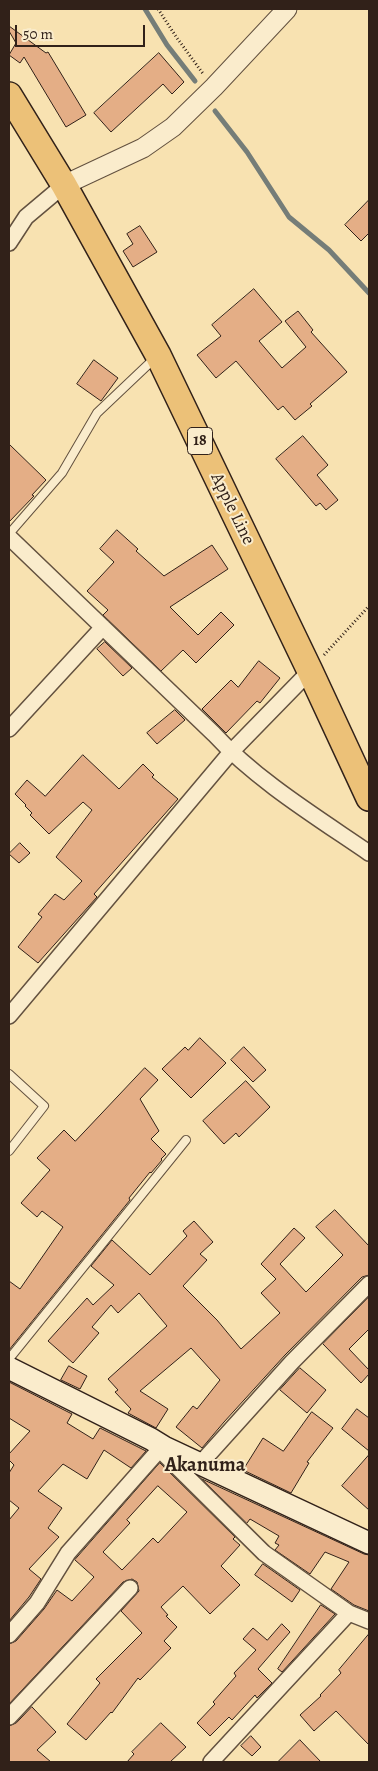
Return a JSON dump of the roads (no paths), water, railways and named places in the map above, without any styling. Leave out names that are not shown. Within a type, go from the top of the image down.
[{"type":"highway","name":"Apple Line","points":[[9,95],[64,185],[158,355],[369,798]]},
{"type":"main road","points":[[9,1368],[155,1444],[369,1543]]},
{"type":"street","points":[[9,242],[26,218],[64,185],[143,148],[173,127],[214,87],[287,9]]},
{"type":"street","points":[[9,536],[231,752],[299,805],[369,853]]},
{"type":"street","points":[[9,729],[103,627]]},
{"type":"street","points":[[9,1016],[231,752],[310,671]]},
{"type":"street","points":[[200,1464],[292,1362],[369,1284]]},
{"type":"street","points":[[9,1635],[37,1603],[68,1553],[155,1444],[264,1553],[349,1613],[369,1621]]},
{"type":"street","points":[[9,1717],[130,1588]]},
{"type":"street","points":[[211,1762],[349,1613]]},
{"type":"lane","points":[[9,536],[62,473],[97,413],[158,355]]},
{"type":"lane","points":[[9,1074],[44,1106],[9,1151]]},
{"type":"lane","points":[[9,1359],[186,1140]]},
{"type":"waterway","points":[[145,9],[167,45],[195,81]]},
{"type":"waterway","points":[[215,111],[247,152],[289,217],[329,250],[369,293]]},
{"type":"district","name":"Akanuma","points":[[205,1466]]}]
